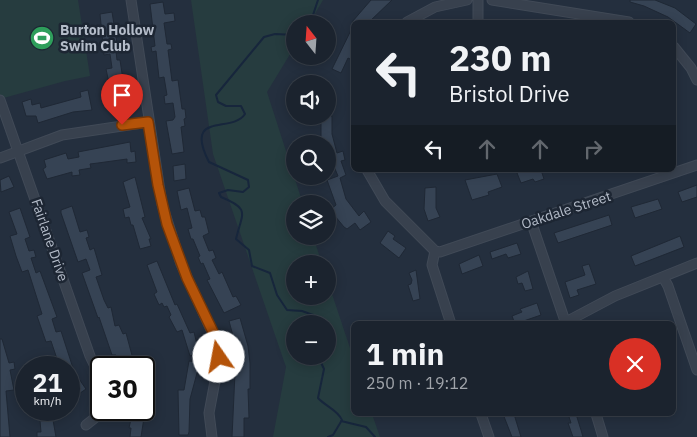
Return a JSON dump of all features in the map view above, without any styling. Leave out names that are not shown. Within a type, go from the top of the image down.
[{"type":"street","points":[[131,0],[158,185],[173,242],[218,345],[218,365],[209,413],[212,437]]},
{"type":"street","points":[[410,20],[435,7],[467,0]]},
{"type":"street","points":[[478,0],[478,20]]},
{"type":"street","points":[[492,0],[617,20]]},
{"type":"street","points":[[676,49],[691,68],[697,80]]},
{"type":"street","name":"Fairlane Drive","points":[[0,100],[19,149],[90,356]]},
{"type":"street","points":[[0,158],[19,149],[76,132],[148,122]]},
{"type":"street","name":"Oakdale Street","points":[[435,251],[440,252],[697,165]]},
{"type":"street","points":[[368,172],[384,201],[435,251],[432,265],[450,321]]},
{"type":"street","points":[[531,221],[564,321]]},
{"type":"street","points":[[569,321],[615,296],[697,263]]},
{"type":"street","points":[[663,277],[668,286],[697,370]]},
{"type":"street","points":[[482,416],[489,437]]},
{"type":"street","points":[[597,416],[604,437]]},
{"type":"street","points":[[86,425],[91,421]]},
{"type":"green space","name":"Burton Hollow Swim Club","points":[[0,0],[78,0],[90,76],[0,99]]},
{"type":"green space","points":[[191,0],[323,0],[314,15],[286,15],[286,61],[267,92],[286,151],[286,185],[297,185],[300,195],[286,195],[286,245],[316,245],[319,255],[286,255],[286,305],[336,305],[351,351],[351,416],[373,416],[380,437],[273,437],[286,367],[213,154]]},
{"type":"building","points":[[371,0],[392,0],[371,20],[354,20]]},
{"type":"building","points":[[630,0],[655,0],[675,8],[696,24],[690,33],[676,23],[676,20],[630,2]]},
{"type":"building","points":[[163,2],[165,14],[174,13],[175,21],[164,23],[167,44],[171,44],[172,49],[168,50],[172,81],[178,80],[182,109],[185,109],[186,118],[184,119],[185,126],[181,127],[184,152],[172,154],[166,121],[173,120],[175,117],[173,103],[165,104],[164,96],[167,95],[164,77],[159,78],[156,51],[152,52],[151,47],[155,46],[150,4]]},
{"type":"building","points":[[112,12],[117,43],[115,43],[117,60],[120,60],[127,106],[114,107],[106,69],[112,68],[110,54],[104,55],[100,14]]},
{"type":"building","points":[[351,30],[351,57],[350,59],[348,58],[341,73],[332,69],[336,65],[336,61]]},
{"type":"building","points":[[88,90],[92,110],[73,112],[38,123],[36,116],[26,116],[22,102],[31,99],[32,105],[40,103],[41,108],[81,97],[80,92]]},
{"type":"building","points":[[321,125],[332,125],[332,135],[321,135]]},
{"type":"building","points":[[130,142],[131,152],[135,151],[136,162],[127,163],[127,159],[90,164],[91,168],[79,170],[80,175],[72,176],[72,172],[47,179],[43,169],[46,167],[44,160],[66,153],[68,159],[79,157],[78,152]]},
{"type":"building","points":[[336,149],[337,153],[343,151],[345,160],[341,161],[346,175],[340,178],[346,199],[359,216],[364,211],[371,222],[360,230],[355,223],[347,229],[336,217],[336,195],[332,195],[329,185],[336,185],[336,177],[338,176],[336,171]]},
{"type":"building","points":[[185,164],[186,179],[174,181],[173,166]]},
{"type":"building","points":[[542,172],[544,179],[535,182],[533,179],[521,183],[517,173]]},
{"type":"building","points":[[497,174],[502,187],[488,192],[489,195],[472,200],[465,180]]},
{"type":"building","points":[[9,176],[14,187],[1,192],[0,180]]},
{"type":"building","points":[[135,177],[145,217],[142,218],[151,239],[149,239],[151,246],[140,249],[133,225],[131,225],[129,217],[125,218],[123,209],[130,207],[123,182]]},
{"type":"building","points":[[697,185],[697,197],[682,202],[678,192]]},
{"type":"building","points":[[436,187],[436,208],[440,217],[428,221],[424,209],[425,188]]},
{"type":"building","points":[[189,188],[195,211],[200,210],[202,217],[205,217],[209,233],[203,236],[209,251],[213,250],[216,258],[212,260],[219,274],[222,272],[233,297],[236,296],[241,305],[224,313],[207,280],[210,279],[203,263],[201,264],[198,257],[200,256],[193,239],[191,239],[188,229],[192,228],[187,208],[181,210],[177,191]]},
{"type":"building","points":[[658,199],[662,209],[635,218],[631,207]]},
{"type":"building","points":[[72,206],[80,232],[87,230],[89,237],[86,238],[90,250],[94,248],[102,275],[96,277],[104,300],[108,308],[111,307],[115,326],[119,325],[123,334],[126,333],[132,356],[112,355],[82,273],[90,270],[86,259],[78,262],[61,210]]},
{"type":"building","points":[[20,208],[30,237],[25,239],[29,251],[34,250],[36,257],[31,258],[36,273],[40,271],[57,317],[52,319],[56,332],[61,331],[69,356],[56,356],[51,341],[46,342],[37,316],[42,314],[28,270],[22,272],[10,236],[17,234],[9,212]]},
{"type":"building","points":[[609,215],[612,225],[558,243],[554,233]]},
{"type":"building","points":[[388,231],[395,236],[393,239],[406,248],[399,258],[380,243]]},
{"type":"building","points":[[680,236],[684,247],[635,266],[631,256]]},
{"type":"building","points":[[517,243],[521,254],[508,258],[506,254],[492,259],[490,252]]},
{"type":"building","points":[[479,255],[483,266],[462,274],[459,264]]},
{"type":"building","points":[[157,261],[175,305],[177,304],[190,333],[194,332],[199,353],[190,356],[182,330],[177,332],[169,317],[171,315],[167,306],[164,307],[162,303],[159,305],[154,294],[157,292],[147,265]]},
{"type":"building","points":[[589,264],[596,284],[577,290],[579,295],[570,298],[565,282],[585,275],[582,266]]},
{"type":"building","points":[[416,270],[420,299],[413,301],[408,285],[411,284],[412,280],[409,273]]},
{"type":"building","points":[[528,271],[533,289],[525,291],[522,283],[518,284],[516,277]]},
{"type":"building","points":[[537,303],[541,315],[524,321],[514,321],[512,316],[522,312],[520,309]]},
{"type":"building","points":[[240,318],[248,346],[250,363],[250,389],[248,389],[249,418],[244,418],[244,437],[232,437],[235,373],[239,373],[236,347],[229,321]]},
{"type":"building","points":[[0,339],[2,339],[9,363],[14,362],[15,369],[10,370],[14,390],[6,391],[10,437],[0,437]]},
{"type":"building","points":[[189,361],[200,362],[190,399],[189,432],[188,435],[179,435],[178,390],[184,390]]},
{"type":"building","points":[[80,380],[86,389],[80,393]]},
{"type":"building","points":[[504,416],[515,416],[521,437],[512,437]]},
{"type":"building","points":[[577,416],[583,437],[573,437],[568,423],[571,423],[569,417]]},
{"type":"building","points":[[40,421],[53,421],[56,437],[37,437],[37,432],[41,432]]},
{"type":"building","points":[[131,421],[143,421],[141,437],[130,437],[131,428],[129,428]]},
{"type":"waterway","points":[[313,15],[318,0]]},
{"type":"waterway","points":[[286,35],[275,34],[264,37],[216,95],[218,102],[226,106],[241,106],[245,114],[239,120],[212,126],[202,136],[203,146],[209,162],[248,180],[249,187],[243,192],[228,190],[219,193],[221,197],[231,201],[241,209],[242,217],[236,239],[249,250],[252,266],[270,273],[277,295],[287,310],[302,311],[313,315]]},
{"type":"waterway","points":[[322,365],[324,369],[318,398],[338,413],[342,420],[333,435],[328,437]]},
{"type":"waterway","points":[[341,421],[366,427],[375,437]]},
{"type":"place","name":"Burton Hollow Swim Club","points":[[42,38]]},
{"type":"route","points":[[122,125],[148,122],[158,185],[167,224],[181,264],[214,334],[218,345],[219,357]]}]
